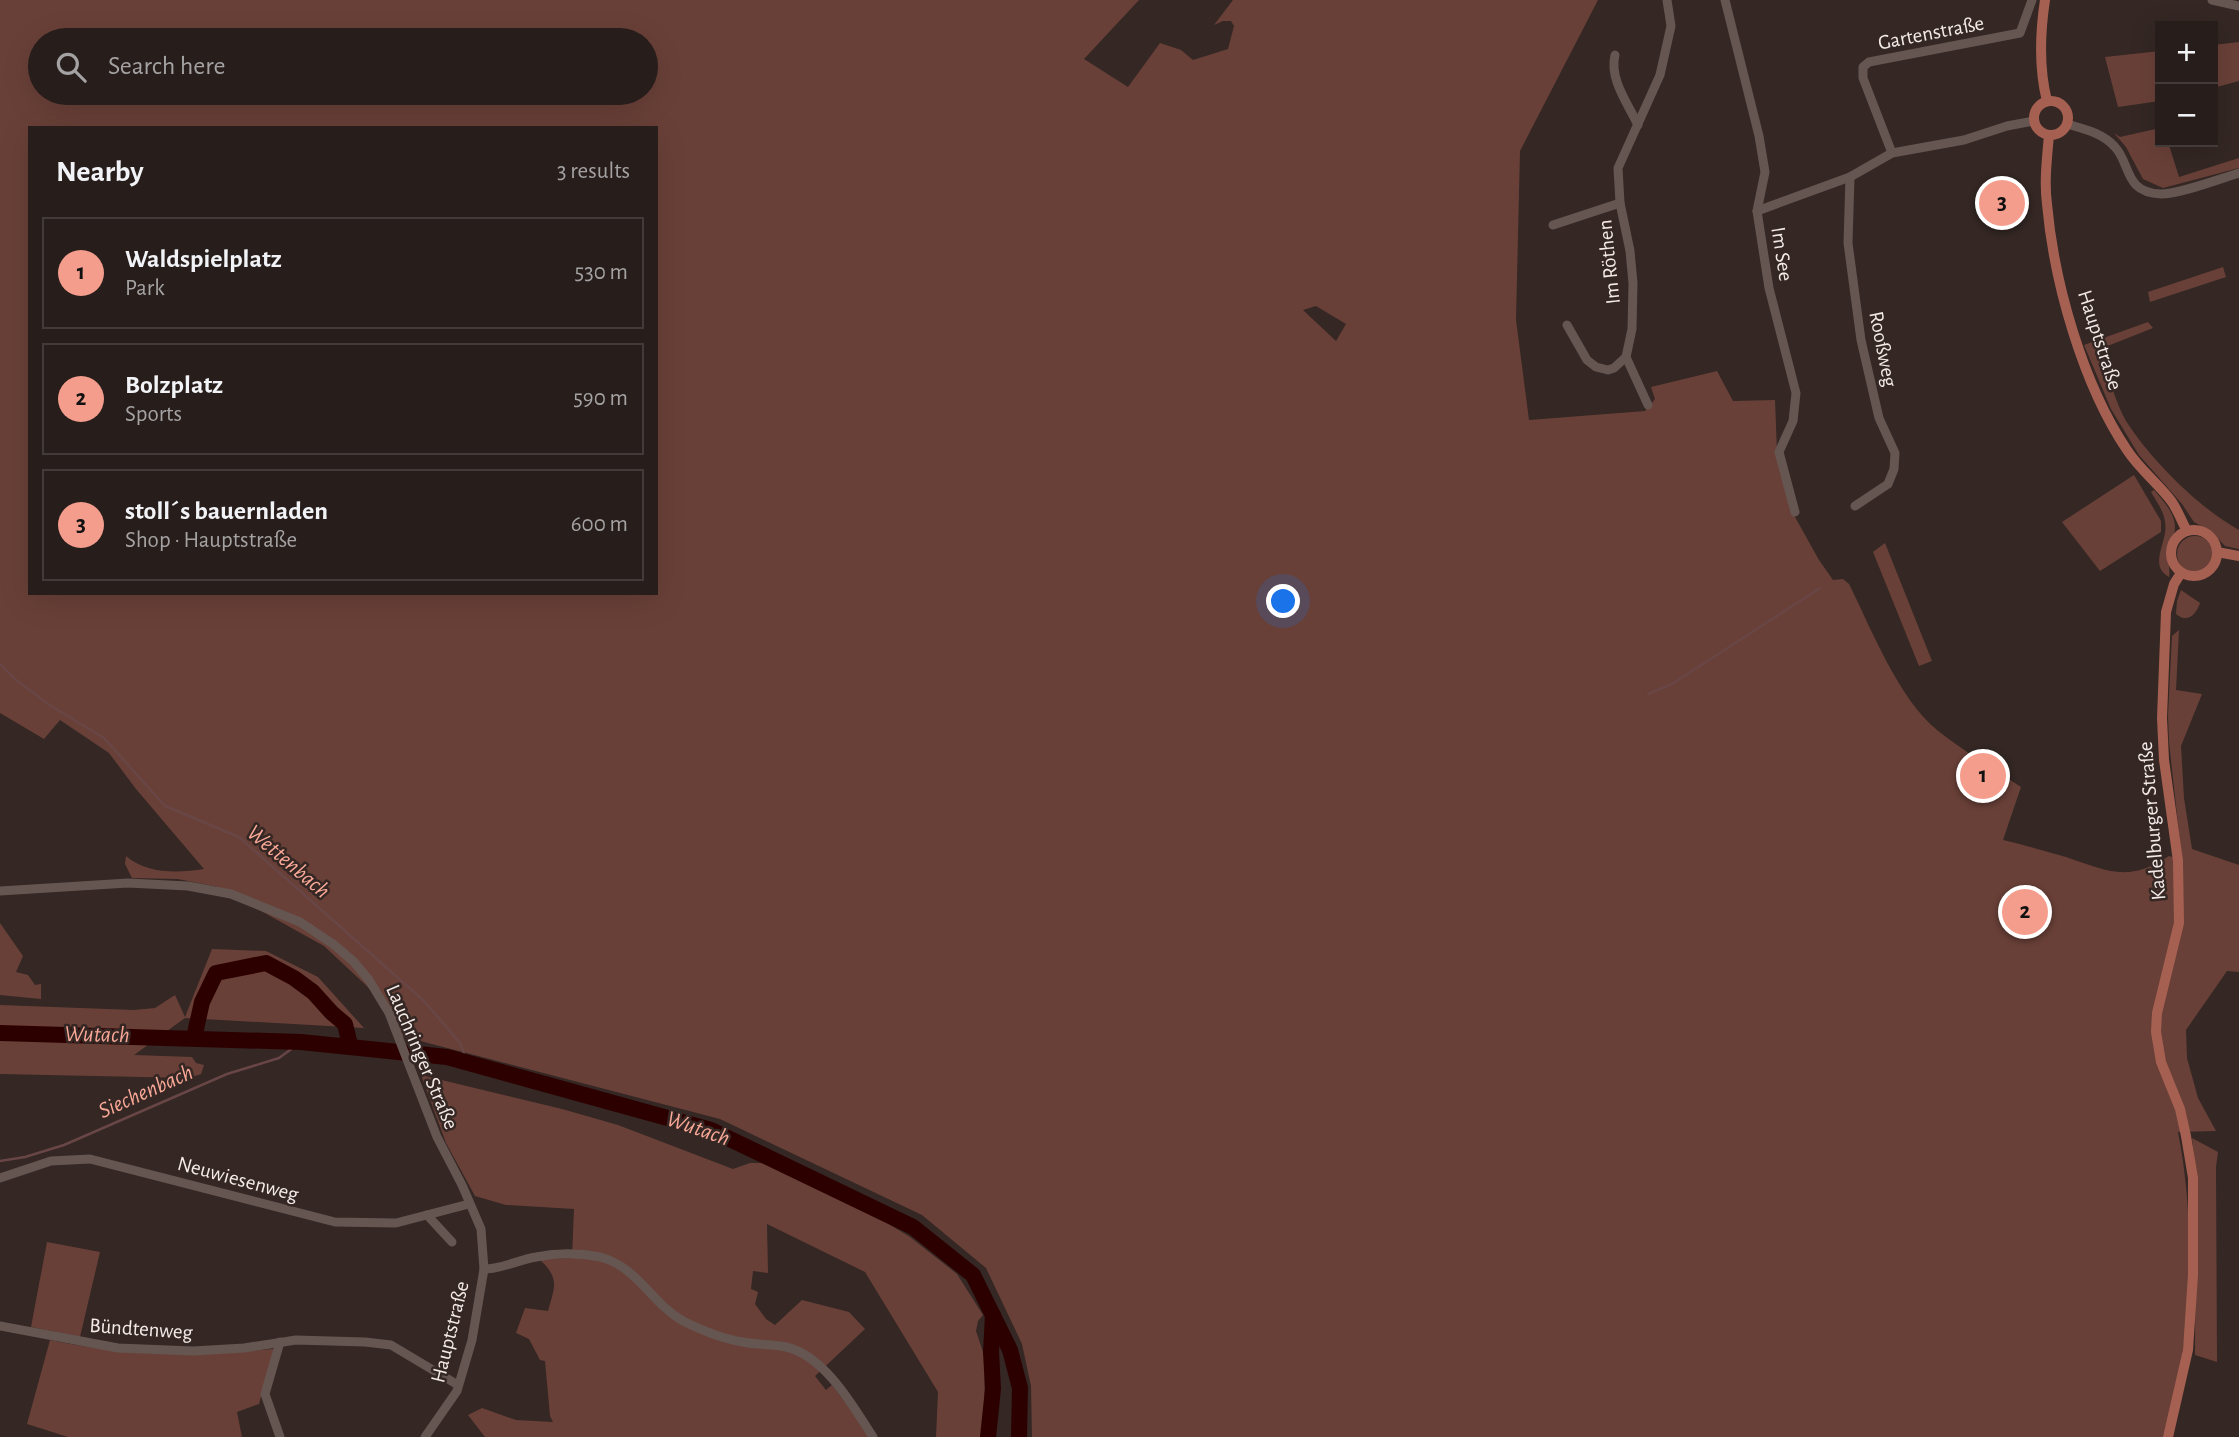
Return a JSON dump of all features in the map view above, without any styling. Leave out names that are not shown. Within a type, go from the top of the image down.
[{"type":"main road","points":[[2045,0],[2042,78],[2047,102]]},
{"type":"main road","points":[[2047,102],[2056,102],[2065,108],[2067,124],[2062,131],[2049,135],[2039,131],[2034,121],[2037,107],[2047,102]]},
{"type":"main road","name":"Hauptstraße","points":[[2049,135],[2046,176],[2050,230],[2083,362],[2103,407],[2128,452],[2172,502],[2187,531]]},
{"type":"main road","points":[[2194,530],[2207,534],[2215,544],[2217,552],[2214,565],[2203,575],[2188,576],[2176,568],[2170,554],[2175,539],[2194,530]]},
{"type":"main road","points":[[2217,552],[2239,556]]},
{"type":"main road","name":"Kadelburger Straße","points":[[2168,1437],[2188,1350],[2193,1275],[2193,1178],[2180,1109],[2161,1062],[2156,1032],[2157,1013],[2179,923],[2178,861],[2164,760],[2162,718],[2166,612],[2174,584],[2182,573]]},
{"type":"street","name":"Im Röthen","points":[[1626,357],[1632,329],[1633,283],[1630,251],[1620,203],[1618,168],[1660,75],[1671,26],[1668,0]]},
{"type":"street","name":"Im See","points":[[1725,0],[1759,136],[1765,172],[1757,211],[1769,288],[1796,394],[1793,421],[1779,452],[1794,512]]},
{"type":"street","name":"Gartenstraße","points":[[1892,153],[1863,78],[1863,67],[1870,62],[2020,33],[2032,0]]},
{"type":"street","points":[[2212,0],[2239,6]]},
{"type":"street","points":[[1615,55],[1612,67],[1615,78],[1638,125]]},
{"type":"street","points":[[1757,211],[1850,177],[1892,153],[1964,140],[2007,126],[2034,121]]},
{"type":"street","points":[[2067,124],[2101,135],[2118,149],[2133,182],[2150,191],[2161,194],[2172,192],[2239,173]]},
{"type":"street","name":"Rooßweg","points":[[1850,177],[1847,243],[1861,340],[1879,418],[1895,453],[1894,469],[1888,484],[1855,506]]},
{"type":"street","name":"Im Röthen","points":[[1553,225],[1620,203]]},
{"type":"street","points":[[1567,325],[1587,360],[1596,367],[1614,368],[1626,357],[1648,405]]},
{"type":"street","name":"Lauchringer Straße","points":[[0,891],[128,883],[188,886],[231,894],[300,922],[333,944],[369,980],[394,1026],[426,1111],[469,1204]]},
{"type":"street","name":"Neuwiesenweg","points":[[0,1178],[51,1161],[90,1159],[335,1222],[396,1223],[469,1204]]},
{"type":"street","name":"Hauptstraße","points":[[425,1437],[449,1405],[472,1340],[484,1269],[481,1229],[469,1204]]},
{"type":"street","points":[[427,1215],[452,1242]]},
{"type":"street","name":"Hauptstraße","points":[[484,1269],[535,1256],[568,1254],[598,1256],[622,1266],[634,1274],[671,1313],[684,1321],[724,1337],[788,1347],[818,1365],[844,1394],[873,1437]]},
{"type":"street","name":"Bündtenweg","points":[[0,1326],[118,1348],[193,1351],[244,1348],[296,1340],[391,1345],[458,1385]]},
{"type":"street","points":[[280,1342],[265,1394],[280,1437]]},
{"type":"shaded area","points":[[0,0],[1139,0],[1084,59],[1128,87],[1160,43],[1181,50],[1193,60],[1228,49],[1234,26],[1231,21],[1214,25],[1233,0],[1598,0],[1520,151],[1516,320],[1529,420],[1645,411],[1655,399],[1651,387],[1717,371],[1733,401],[1775,400],[1777,452],[1795,517],[1819,560],[1833,580],[1843,579],[1849,584],[1887,662],[1923,716],[1957,745],[2021,787],[2003,840],[2118,872],[2142,870],[2169,856],[2182,860],[2168,715],[2172,636],[2179,630],[2176,690],[2202,694],[2181,746],[2184,798],[2192,849],[2239,865],[2239,972],[2227,971],[2186,1030],[2187,1058],[2198,1098],[2216,1131],[2178,1132],[2189,1222],[2189,1284],[2184,1345],[2163,1437],[1032,1437],[1031,1386],[1022,1344],[986,1268],[922,1215],[720,1119],[401,1036],[370,989],[324,946],[218,887],[178,879],[132,878],[125,864],[126,856],[143,866],[163,871],[204,869],[109,753],[60,720],[44,739],[0,713]],"holes":[[[1316,306],[1346,324],[1336,341],[1303,310]]]},
{"type":"shaded area","points":[[2239,42],[2239,81],[2218,87],[2218,84],[2218,44]]},
{"type":"shaded area","points":[[2155,52],[2155,102],[2118,107],[2105,57]]},
{"type":"shaded area","points":[[2155,129],[2155,147],[2170,147],[2179,177],[2239,158],[2239,168],[2163,188],[2143,179],[2126,147],[2114,133],[2120,137]]},
{"type":"shaded area","points":[[2223,267],[2226,277],[2150,302],[2148,292]]},
{"type":"shaded area","points":[[2148,322],[2153,328],[2100,349],[2118,405],[2136,436],[2162,467],[2192,496],[2239,530],[2239,549],[2225,546],[2211,531],[2194,522],[2182,504],[2139,455],[2111,409],[2084,345]]},
{"type":"shaded area","points":[[2134,475],[2161,521],[2161,532],[2100,571],[2062,522]]},
{"type":"shaded area","points":[[2154,490],[2170,510],[2174,522],[2174,534],[2168,554],[2169,577],[2160,566],[2165,522],[2151,492]]},
{"type":"shaded area","points":[[2195,536],[2208,541],[2213,554],[2208,567],[2195,572],[2182,567],[2177,554],[2182,541]]},
{"type":"shaded area","points":[[1885,543],[1932,661],[1919,666],[1873,552]]},
{"type":"shaded area","points":[[2181,590],[2200,603],[2194,614],[2188,618],[2176,614]]},
{"type":"shaded area","points":[[0,923],[23,956],[16,972],[28,975],[35,985],[41,984],[41,999],[0,995]]},
{"type":"shaded area","points":[[212,949],[266,951],[318,977],[364,1028],[185,1018],[134,1055],[192,1057],[196,1063],[204,1065],[201,1074],[189,1078],[0,1074],[0,1005],[134,1010],[155,1008],[175,995],[185,1017]]},
{"type":"shaded area","points":[[421,1075],[618,1125],[733,1169],[750,1163],[765,1163],[910,1237],[957,1274],[983,1315],[978,1321],[976,1331],[985,1358],[984,1437],[936,1437],[938,1392],[865,1272],[767,1224],[768,1273],[753,1271],[751,1289],[758,1292],[755,1304],[766,1319],[775,1325],[802,1300],[849,1312],[865,1329],[815,1376],[826,1390],[832,1385],[871,1437],[485,1437],[468,1415],[482,1408],[516,1420],[553,1422],[550,1416],[545,1361],[540,1360],[529,1339],[516,1333],[525,1308],[548,1311],[553,1277],[539,1259],[572,1258],[574,1209],[506,1205],[475,1196],[446,1143]]},
{"type":"shaded area","points":[[2192,1138],[2218,1152],[2217,1362],[2195,1355],[2196,1178]]},
{"type":"shaded area","points":[[47,1242],[100,1252],[80,1337],[31,1327]]},
{"type":"shaded area","points":[[50,1340],[133,1352],[217,1353],[273,1349],[273,1353],[259,1404],[237,1412],[242,1437],[68,1437],[27,1424]]},
{"type":"waterway","points":[[1648,694],[1672,684],[1820,588]]},
{"type":"waterway","name":"Wettenbach","points":[[0,664],[48,704],[104,738],[165,806],[239,837],[423,1000],[461,1044],[466,1061]]},
{"type":"waterway","name":"Wutach","points":[[194,1038],[202,1002],[216,973],[266,963],[313,992],[345,1024],[350,1045]]},
{"type":"waterway","name":"Wutach","points":[[0,1033],[301,1042],[447,1057],[711,1130],[913,1227],[973,1275],[1010,1350],[1020,1388],[1019,1437]]},
{"type":"waterway","name":"Siechenbach","points":[[0,1161],[25,1157],[64,1145],[227,1074],[279,1058],[301,1042]]},
{"type":"waterway","name":"Wutach","points":[[988,1437],[993,1389],[993,1315]]},
{"type":"place","name":"stoll´s bauernladen","points":[[2002,203]]},
{"type":"place","name":"Waldspielplatz","points":[[1983,776]]},
{"type":"place","name":"Bolzplatz","points":[[2025,912]]}]
